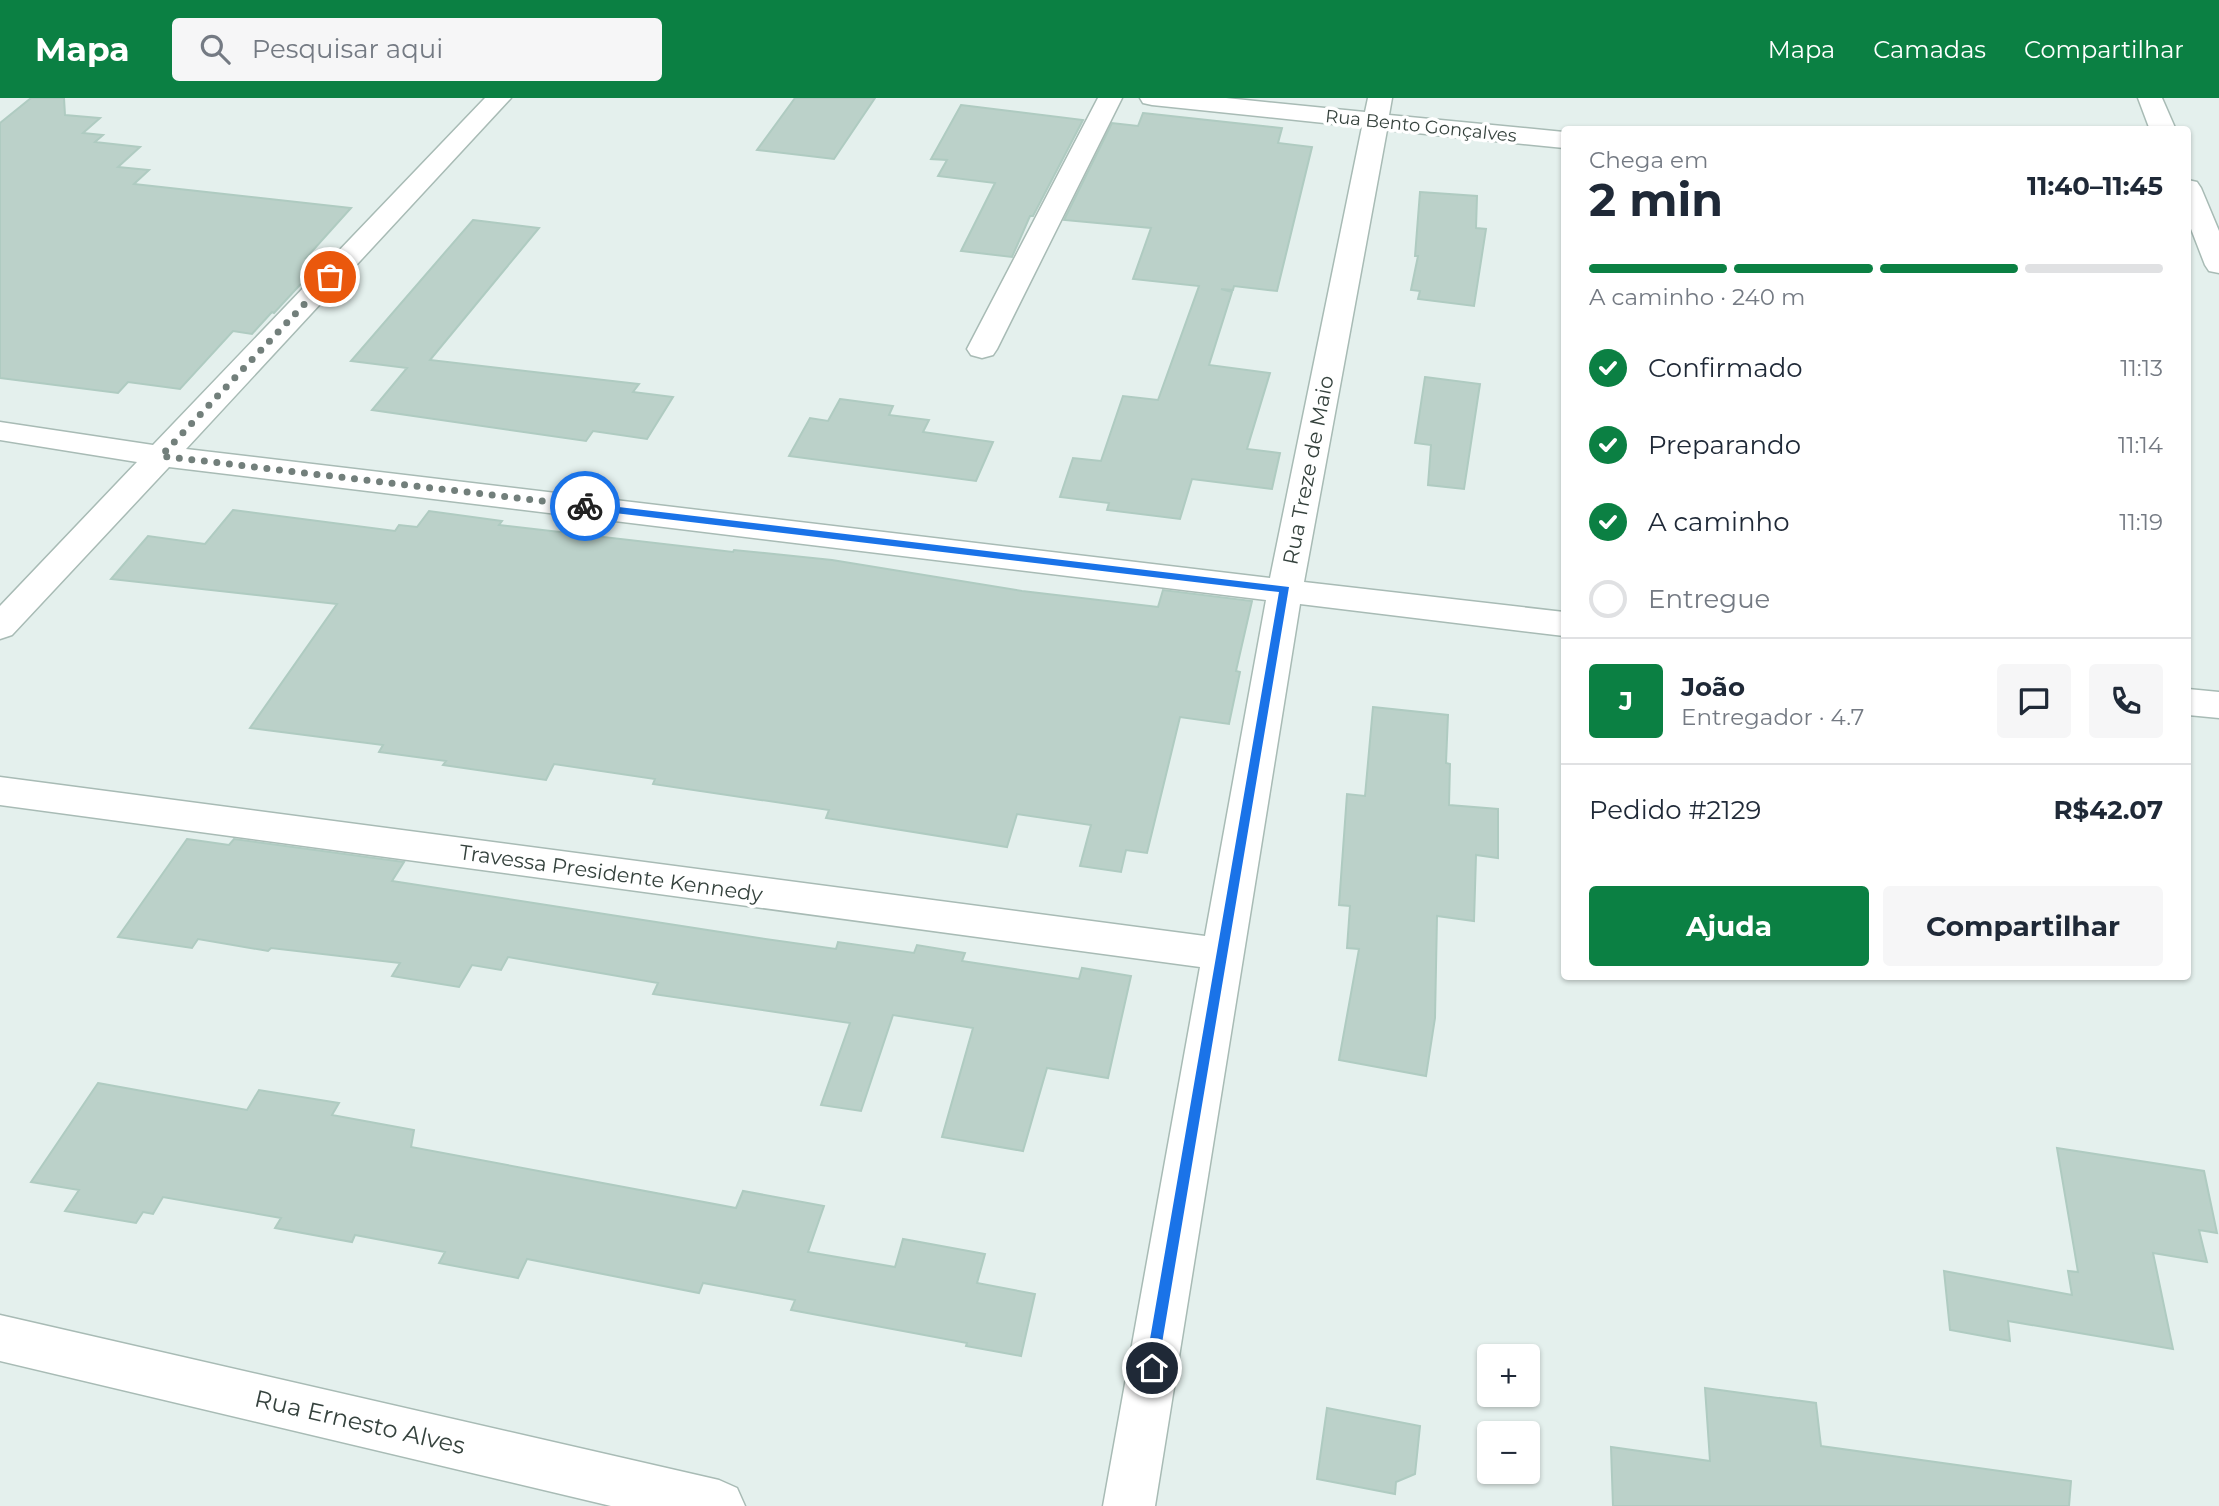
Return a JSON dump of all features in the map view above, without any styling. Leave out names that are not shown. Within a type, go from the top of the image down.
[{"type":"street","points":[[0,627],[499,98]]},
{"type":"street","points":[[982,349],[1110,98]]},
{"type":"street","name":"Rua Bento Gonçalves","points":[[1152,98],[1378,110],[1561,140]]},
{"type":"street","points":[[2150,98],[2161,126]]},
{"type":"street","name":"Rua Treze de Maio","points":[[1129,1506],[1285,589],[1378,110]]},
{"type":"street","points":[[2197,198],[2219,265]]},
{"type":"street","points":[[0,431],[161,456],[1561,624]]},
{"type":"street","points":[[2191,702],[2219,705]]},
{"type":"street","name":"Travessa Presidente Kennedy","points":[[0,791],[1221,954]]},
{"type":"street","name":"Rua Ernesto Alves","points":[[0,1338],[719,1506]]},
{"type":"building","points":[[31,98],[64,98],[65,115],[100,118],[83,133],[103,135],[95,142],[140,147],[118,167],[149,170],[134,184],[351,208],[306,258],[323,260],[274,313],[272,312],[252,334],[233,331],[180,389],[128,382],[118,393],[0,378],[0,123]]},
{"type":"building","points":[[795,98],[875,98],[834,159],[757,150]]},
{"type":"building","points":[[961,105],[1083,120],[1033,216],[1030,216],[1012,257],[961,251],[995,183],[938,176],[947,160],[931,159]]},
{"type":"building","points":[[1143,113],[1282,128],[1278,143],[1312,147],[1277,291],[1234,286],[1233,290],[1221,289],[1232,292],[1209,365],[1270,373],[1247,449],[1280,453],[1272,489],[1192,479],[1180,519],[1107,510],[1109,503],[1060,497],[1073,458],[1101,461],[1123,396],[1158,400],[1199,286],[1133,279],[1151,228],[1064,220],[1112,123],[1138,126]]},
{"type":"building","points":[[1420,192],[1477,196],[1476,228],[1486,229],[1474,306],[1418,299],[1420,291],[1411,290],[1418,256],[1415,256]]},
{"type":"building","points":[[473,220],[539,228],[430,360],[639,384],[633,392],[673,397],[647,439],[593,431],[586,441],[372,410],[407,368],[351,361]]},
{"type":"building","points":[[1425,377],[1480,384],[1464,489],[1428,485],[1431,445],[1415,443]]},
{"type":"building","points":[[840,399],[893,406],[889,415],[929,420],[923,432],[993,442],[976,481],[789,456],[810,418],[828,421]]},
{"type":"building","points":[[233,510],[395,531],[399,525],[417,527],[429,511],[502,521],[499,525],[733,552],[832,560],[1022,591],[1158,607],[1163,590],[1252,601],[1236,671],[1240,672],[1229,724],[1180,717],[1147,853],[1126,850],[1121,872],[1080,866],[1091,825],[1017,814],[1007,847],[826,818],[829,810],[653,784],[655,779],[554,764],[546,780],[443,765],[446,761],[379,752],[383,745],[250,728],[337,604],[111,579],[148,536],[205,544]]},
{"type":"building","points":[[1373,707],[1448,715],[1446,763],[1450,764],[1449,805],[1498,809],[1498,858],[1476,855],[1474,921],[1437,916],[1435,1018],[1426,1076],[1339,1060],[1359,949],[1347,948],[1350,906],[1339,905],[1347,794],[1365,796]]},
{"type":"building","points":[[187,839],[229,845],[234,839],[404,862],[392,881],[759,938],[836,949],[838,942],[914,953],[917,945],[965,953],[962,961],[1079,979],[1082,968],[1131,976],[1108,1078],[1047,1068],[1023,1151],[942,1137],[973,1028],[893,1015],[861,1111],[821,1105],[850,1023],[653,994],[658,983],[508,957],[501,970],[472,965],[459,987],[392,976],[400,963],[271,948],[268,951],[198,939],[192,948],[118,937]]},
{"type":"building","points":[[98,1083],[247,1110],[259,1090],[339,1103],[332,1115],[414,1130],[411,1147],[736,1208],[743,1191],[824,1206],[808,1252],[895,1267],[903,1239],[985,1254],[977,1283],[1035,1294],[1021,1356],[966,1346],[967,1343],[791,1310],[795,1300],[703,1283],[699,1293],[527,1259],[518,1278],[439,1263],[445,1252],[355,1235],[352,1242],[275,1228],[281,1218],[163,1197],[153,1214],[143,1212],[136,1223],[65,1211],[79,1190],[31,1182]]},
{"type":"building","points":[[2057,1148],[2204,1171],[2217,1233],[2199,1230],[2207,1262],[2153,1253],[2173,1349],[2008,1321],[2010,1341],[1950,1330],[1944,1271],[2072,1295],[2068,1271],[2078,1272]]},
{"type":"building","points":[[1705,1388],[1816,1403],[1821,1446],[2071,1481],[2069,1506],[1613,1506],[1611,1447],[1710,1461]]},
{"type":"building","points":[[1327,1408],[1420,1426],[1415,1474],[1396,1482],[1395,1494],[1317,1479]]},
{"type":"way so far","points":[[330,277],[161,456],[585,506]]},
{"type":"route","points":[[585,506],[1285,589],[1152,1368]]}]
